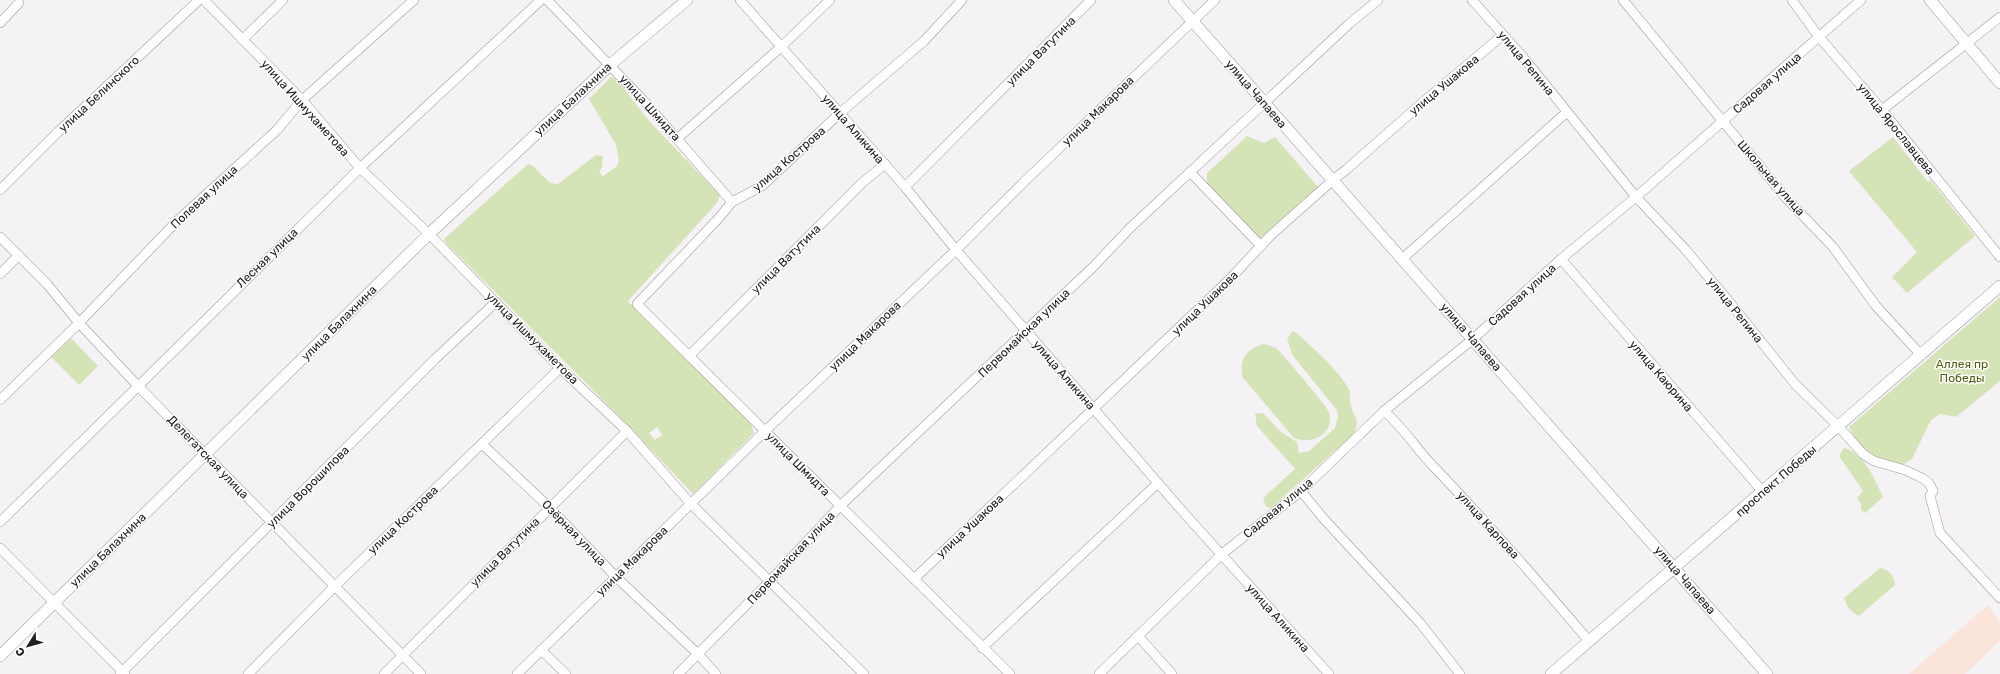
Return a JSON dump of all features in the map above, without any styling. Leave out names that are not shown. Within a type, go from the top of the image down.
[{"type":"street","name":"улица Белинского","points":[[0,190],[60,130],[199,0]]},
{"type":"street","name":"улица Ишмухаметова","points":[[204,0],[302,100],[360,168],[429,234],[560,368],[627,431],[691,504],[864,674]]},
{"type":"street","points":[[242,40],[283,0]]},
{"type":"street","name":"Полевая улица","points":[[0,400],[79,323],[177,221],[277,130],[302,100],[414,0]]},
{"type":"street","name":"Лесная улица","points":[[0,522],[360,168],[541,0]]},
{"type":"street","name":"улица Шмидта","points":[[547,0],[610,64],[678,138],[732,202]]},
{"type":"street","name":"улица Балахнина","points":[[0,656],[429,234],[610,64],[687,0]]},
{"type":"street","name":"улица Аликина","points":[[740,0],[905,187],[956,250],[1158,483],[1329,674]]},
{"type":"street","points":[[678,138],[781,47],[830,0]]},
{"type":"street","name":"улица Кострова","points":[[637,304],[718,219],[732,202],[762,186],[840,113],[924,41],[962,0]]},
{"type":"street","name":"улица Ватутина","points":[[905,187],[1091,0]]},
{"type":"street","name":"улица Чапаева","points":[[1174,0],[1767,674]]},
{"type":"street","name":"улица Макарова","points":[[517,674],[765,431],[956,250],[1027,179],[1215,0]]},
{"type":"street","name":"Первомайская улица","points":[[678,674],[769,582],[840,506],[1093,267],[1130,228],[1265,104],[1349,24],[1378,0]]},
{"type":"street","name":"улица Репина","points":[[1472,0],[1503,35],[1636,197],[1694,260],[1795,384],[1839,427],[1854,445],[1874,461],[1905,470],[1929,483],[1933,491],[1930,496],[1940,533],[2000,598]]},
{"type":"street","name":"Школьная улица","points":[[1623,0],[1785,197],[1833,247],[1876,306],[1921,355]]},
{"type":"street","name":"улица Ярославцева","points":[[1792,0],[1819,37],[1882,110],[2000,257]]},
{"type":"street","name":"Садовая улица","points":[[1099,674],[1222,554],[1301,491],[1384,411],[1473,339],[1561,259],[1723,122],[1861,0]]},
{"type":"street","points":[[1930,0],[2000,83]]},
{"type":"street","points":[[0,23],[19,3]]},
{"type":"street","points":[[1882,110],[1966,42],[2000,17]]},
{"type":"street","name":"улица Ушакова","points":[[914,579],[1094,409],[1228,281],[1261,246],[1332,180],[1347,170],[1423,102],[1503,35]]},
{"type":"street","points":[[1402,259],[1567,112]]},
{"type":"street","name":"улица Ватутина","points":[[689,356],[862,183],[884,164]]},
{"type":"street","points":[[1190,172],[1261,246]]},
{"type":"street","name":"Делегатская улица","points":[[0,237],[47,284],[79,323],[138,386],[421,674]]},
{"type":"street","points":[[0,274],[19,255]]},
{"type":"street","name":"улица Каюрина","points":[[1561,259],[1763,492]]},
{"type":"street","name":"проспект Победы","points":[[1551,674],[1839,427],[2000,286]]},
{"type":"street","name":"улица Ворошилова","points":[[123,673],[435,360],[496,302]]},
{"type":"street","name":"улица Шмидта","points":[[637,304],[982,648],[1010,674]]},
{"type":"street","name":"улица Кострова","points":[[248,674],[334,587],[560,368]]},
{"type":"street","name":"улица Карпова","points":[[1384,411],[1398,422],[1430,462],[1495,530],[1589,641]]},
{"type":"street","name":"улица Ватутина","points":[[384,674],[627,431]]},
{"type":"street","name":"Озёрная улица","points":[[482,444],[550,508],[616,577],[698,654],[716,674]]},
{"type":"street","points":[[982,648],[1158,483]]},
{"type":"street","points":[[1301,491],[1421,624],[1460,674]]},
{"type":"street","points":[[0,548],[123,673]]},
{"type":"street","points":[[1139,636],[1172,674]]},
{"type":"street","points":[[541,650],[566,674]]},
{"type":"shaded area","points":[[1988,605],[2000,623],[2000,640],[1965,674],[1909,674]]},
{"type":"green space","points":[[611,77],[618,81],[650,122],[720,195],[717,203],[628,301],[751,424],[754,433],[693,494],[617,414],[446,243],[444,239],[528,164],[533,166],[550,183],[558,184],[596,155],[603,156],[602,167],[599,172],[603,176],[617,166],[619,161],[616,145],[589,99]],"holes":[[[657,427],[662,435],[655,440],[649,433]]]},
{"type":"green space","points":[[1247,136],[1264,143],[1275,137],[1318,187],[1259,239],[1207,185],[1207,173]]},
{"type":"green space","points":[[1893,137],[1928,182],[1930,180],[1975,236],[1907,293],[1892,277],[1917,252],[1849,171]]},
{"type":"green space","name":"Аллея пр Победы","points":[[2000,297],[2000,381],[1956,417],[1940,414],[1931,420],[1912,459],[1900,466],[1879,459],[1856,442],[1849,427]]},
{"type":"green space","points":[[1292,331],[1297,333],[1326,360],[1345,382],[1350,392],[1350,404],[1357,420],[1357,424],[1354,434],[1271,508],[1266,507],[1263,498],[1295,469],[1257,426],[1255,414],[1263,413],[1281,432],[1297,442],[1299,453],[1309,451],[1335,428],[1338,417],[1337,410],[1293,356],[1287,339]]},
{"type":"green space","points":[[71,338],[98,366],[79,385],[51,357]]},
{"type":"green space","points":[[1263,344],[1274,347],[1281,353],[1329,412],[1329,426],[1325,432],[1315,439],[1301,440],[1294,438],[1243,378],[1242,366],[1245,356],[1252,349]]},
{"type":"green space","points":[[1844,448],[1851,451],[1863,461],[1883,497],[1865,513],[1861,510],[1861,504],[1857,498],[1863,491],[1839,456]]},
{"type":"green space","points":[[1880,568],[1886,570],[1894,578],[1895,585],[1859,616],[1850,609],[1844,598]]}]
